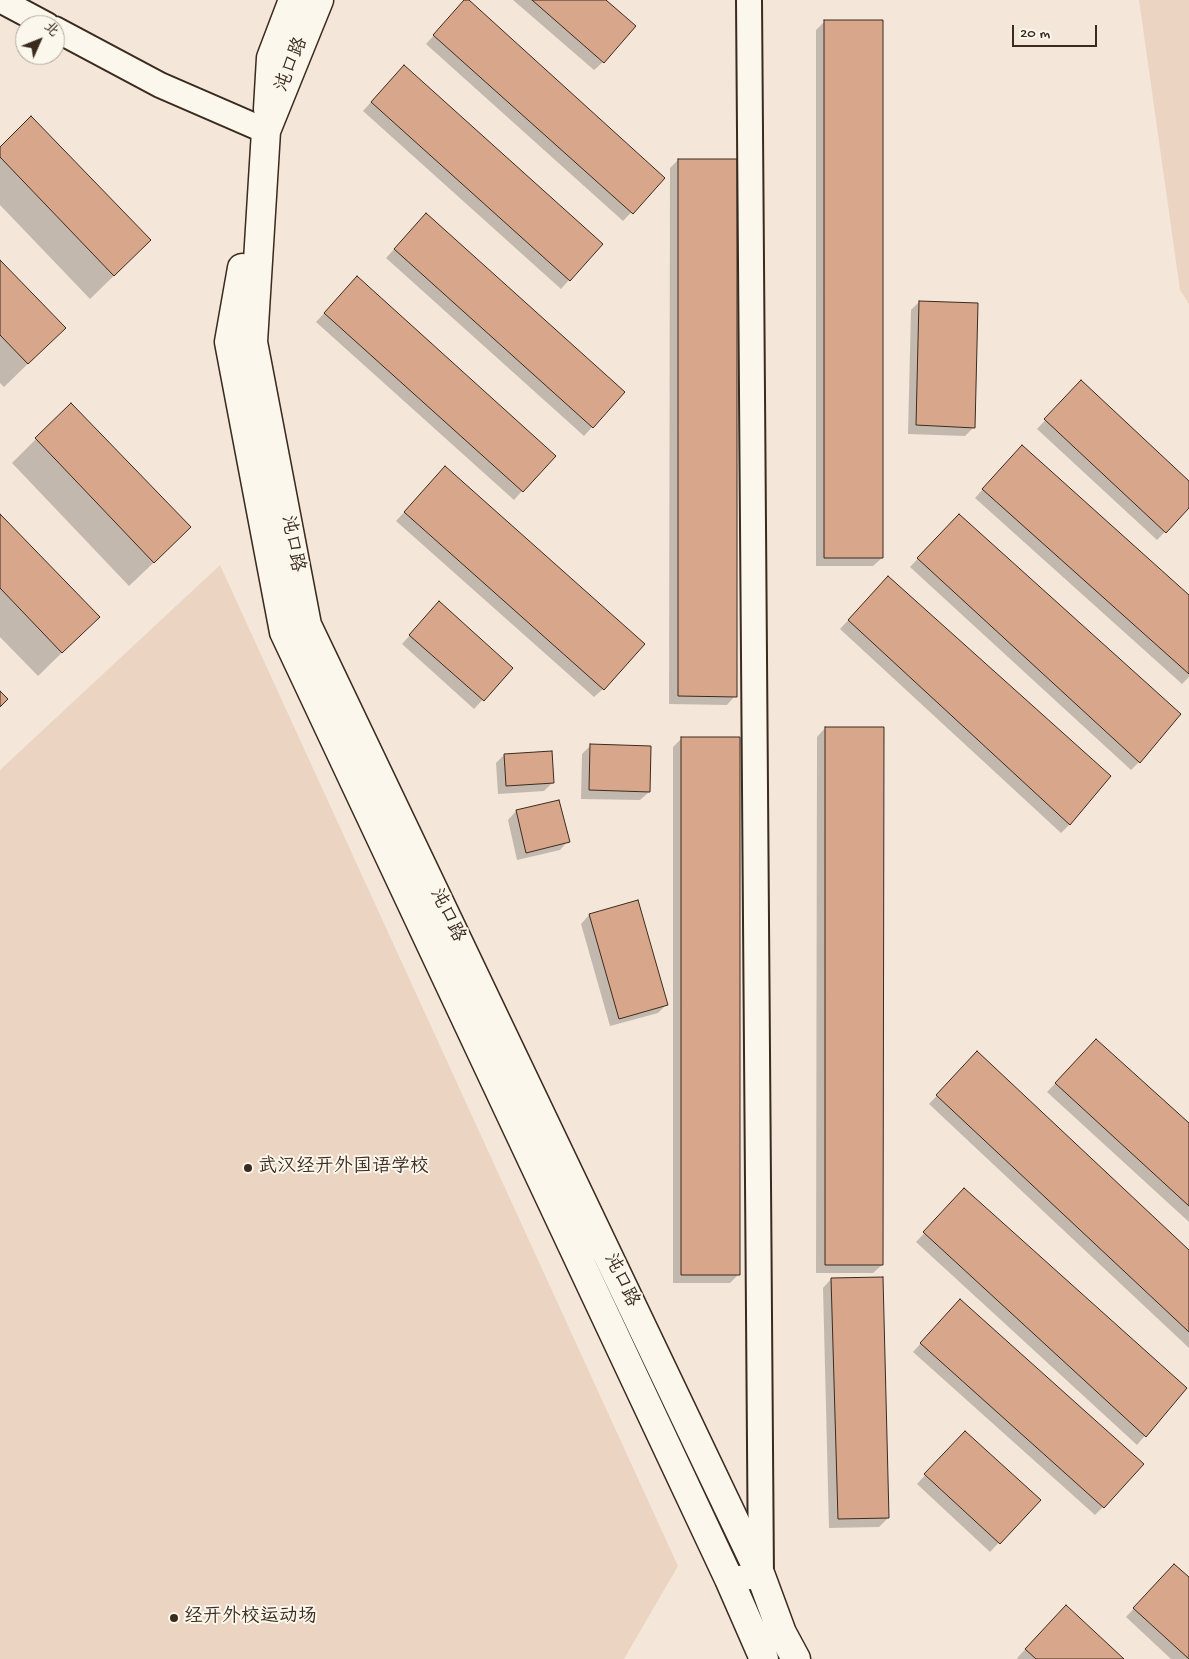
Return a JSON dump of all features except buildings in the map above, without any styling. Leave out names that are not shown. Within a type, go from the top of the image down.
[{"type":"main road","name":"沌口路","points":[[293,0],[271,58],[253,342],[307,625],[761,1576],[782,1633],[796,1659]]},
{"type":"main road","name":"沌口路","points":[[319,0],[266,131],[229,342],[284,632],[729,1579],[764,1659]]},
{"type":"street","points":[[0,0],[29,15]]},
{"type":"street","points":[[729,1579],[761,1576],[749,0]]},
{"type":"street","points":[[65,34],[160,85],[266,131]]},
{"type":"shaded area","points":[[1139,0],[1189,0],[1189,304],[1180,290]]},
{"type":"shaded area","name":"武汉经开外国语学校","points":[[220,565],[678,1566],[624,1659],[0,1659],[0,770]]},
{"type":"place","name":"武汉经开外国语学校","points":[[248,1168]]},
{"type":"place","name":"经开外校运动场","points":[[174,1618]]}]
